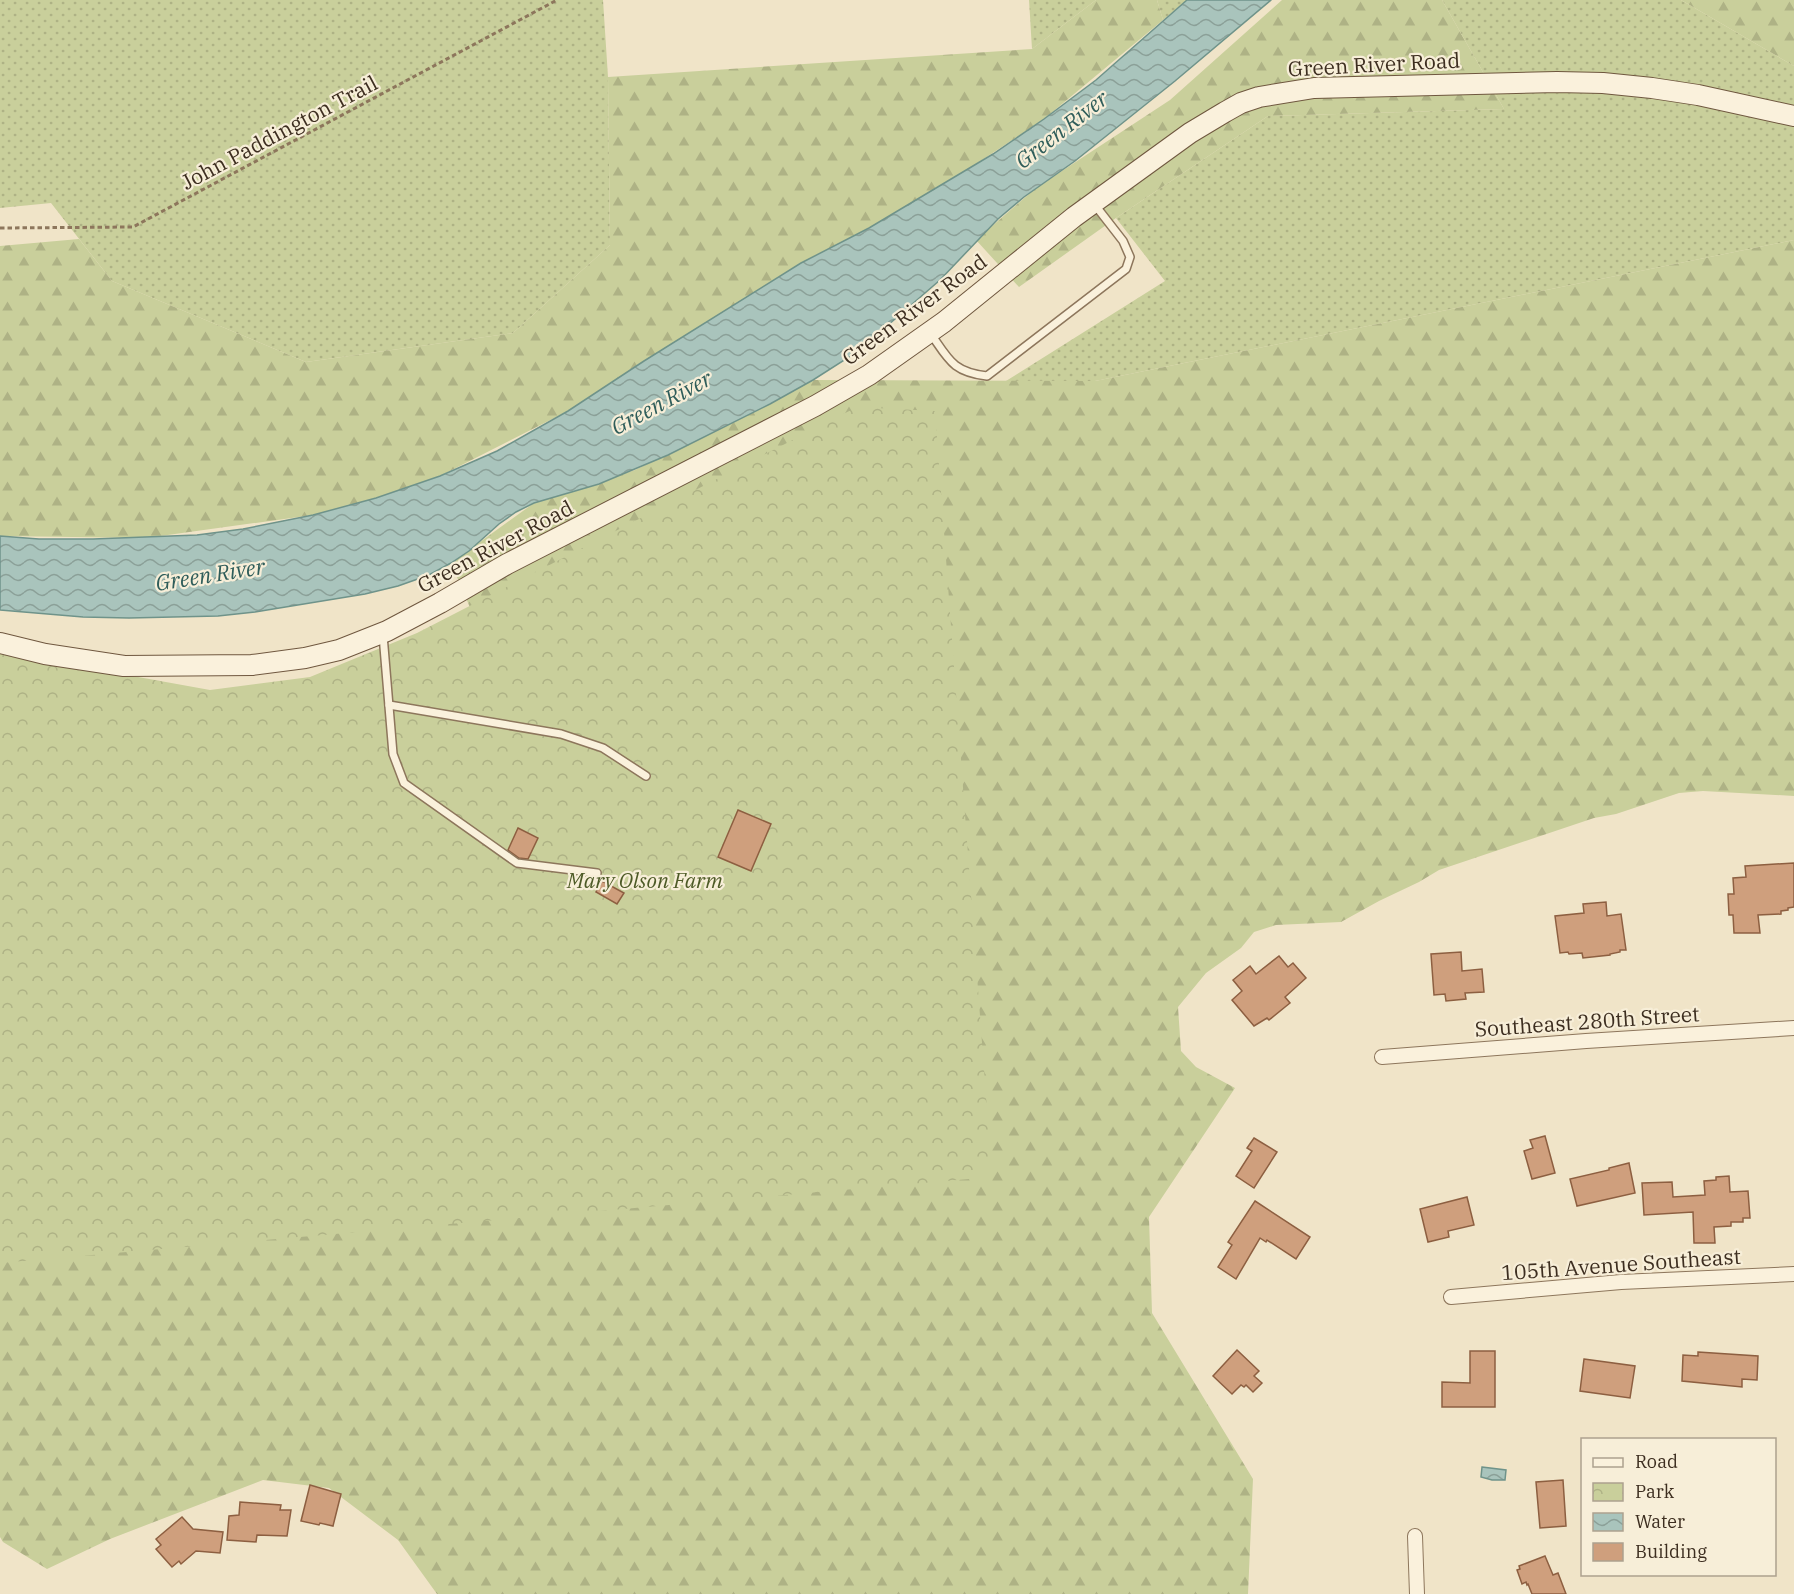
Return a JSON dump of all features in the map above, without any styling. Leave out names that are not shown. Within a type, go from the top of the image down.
[{"type":"street","name":"Green River Road","points":[[0,643],[45,654],[124,666],[252,665],[305,658],[339,650],[382,632],[440,603],[507,564],[815,406],[869,375],[930,332],[1094,203],[1190,133],[1241,103],[1259,97],[1303,90],[1557,82],[1603,83],[1698,95],[1794,116]]},
{"type":"street","name":"Southeast 280th Street","points":[[1382,1057],[1794,1028]]},
{"type":"street","name":"105th Avenue Southeast","points":[[1451,1297],[1621,1282],[1794,1274]]},
{"type":"street","points":[[1415,1536],[1417,1594]]},
{"type":"lane","points":[[930,332],[952,364],[972,374],[987,376],[1126,269],[1130,257],[1123,241],[1094,203]]},
{"type":"lane","points":[[382,632],[393,754],[404,783],[517,863],[597,873]]},
{"type":"lane","points":[[389,705],[561,734],[603,748],[646,776]]},
{"type":"path","name":"John Paddington Trail","points":[[0,228],[133,227],[557,0]]},
{"type":"green space","points":[[0,0],[603,0],[608,77],[610,245],[513,333],[306,362],[112,281],[51,203],[0,208]]},
{"type":"green space","points":[[1029,0],[1096,0],[1032,49]]},
{"type":"green space","points":[[1096,0],[1157,0],[1163,20],[1044,119],[944,185],[869,228],[801,263],[568,411],[440,476],[376,498],[313,515],[146,538],[0,536],[0,246],[79,239],[112,281],[306,362],[513,333],[610,245],[608,77],[1032,49]]},
{"type":"green space","points":[[1157,0],[1187,0],[1163,20]]},
{"type":"green space","points":[[1282,0],[1442,0],[1504,109],[1268,116],[1116,218],[1019,287],[976,240],[1036,188],[1170,100]]},
{"type":"green space","points":[[1442,0],[1681,0],[1794,66],[1794,240],[1095,381],[1006,381],[1165,281],[1116,218],[1268,116],[1504,109]]},
{"type":"green space","points":[[1681,0],[1794,0],[1794,66]]},
{"type":"green space","points":[[1794,240],[1794,796],[1703,791],[1679,793],[1616,814],[1594,818],[1439,870],[1341,922],[1276,925],[1254,932],[1241,948],[1206,973],[1178,1007],[1181,1051],[1196,1067],[1235,1088],[1149,1217],[1152,1313],[1253,1479],[1248,1594],[437,1594],[398,1540],[329,1488],[263,1480],[110,1539],[47,1569],[3,1542],[0,1537],[0,640],[117,786],[489,652],[451,563],[534,503],[635,470],[770,404],[813,380],[1095,381]]},
{"type":"green space","name":"Mary Olson Farm","points":[[857,407],[935,411],[992,1177],[0,1263],[0,652],[210,690],[310,677],[417,633]]},
{"type":"water","name":"Green River","points":[[1187,0],[1271,0],[1175,81],[998,219],[940,280],[857,352],[770,404],[668,455],[599,484],[534,503],[499,524],[469,551],[451,563],[429,575],[398,586],[365,594],[218,616],[83,617],[0,610],[0,536],[93,539],[197,535],[243,529],[313,515],[376,498],[440,476],[497,451],[568,411],[801,263],[869,228],[993,154],[1096,80]]},
{"type":"water","points":[[1482,1467],[1506,1470],[1505,1480],[1481,1477]]},
{"type":"building","points":[[738,810],[771,824],[751,871],[718,857]]},
{"type":"building","points":[[518,828],[538,838],[528,859],[519,858],[508,850]]},
{"type":"building","points":[[1794,863],[1794,907],[1781,911],[1781,914],[1758,915],[1760,933],[1734,933],[1733,915],[1729,915],[1728,894],[1734,894],[1733,878],[1746,877],[1745,866]]},
{"type":"building","points":[[602,881],[624,893],[617,904],[596,892]]},
{"type":"building","points":[[1606,902],[1607,916],[1621,914],[1626,950],[1610,955],[1583,958],[1582,953],[1560,953],[1555,916],[1584,913],[1583,904]]},
{"type":"building","points":[[1461,952],[1462,971],[1482,969],[1484,992],[1465,993],[1466,999],[1446,1001],[1445,994],[1434,995],[1431,954]]},
{"type":"building","points":[[1279,956],[1288,967],[1293,963],[1306,978],[1285,997],[1290,1003],[1269,1020],[1267,1018],[1254,1026],[1232,1000],[1242,991],[1233,980],[1250,966],[1256,974]]},
{"type":"building","points":[[1545,1136],[1555,1173],[1532,1179],[1524,1151],[1533,1148],[1530,1140]]},
{"type":"building","points":[[1254,1138],[1277,1152],[1254,1188],[1236,1176],[1252,1151],[1247,1148]]},
{"type":"building","points":[[1629,1163],[1635,1193],[1577,1206],[1570,1179]]},
{"type":"building","points":[[1729,1176],[1730,1192],[1748,1191],[1750,1218],[1743,1218],[1743,1222],[1731,1222],[1731,1226],[1714,1227],[1715,1243],[1694,1243],[1693,1212],[1644,1215],[1642,1183],[1672,1182],[1673,1197],[1705,1195],[1704,1181]]},
{"type":"building","points":[[1467,1197],[1474,1225],[1448,1231],[1449,1237],[1428,1242],[1420,1209]]},
{"type":"building","points":[[1255,1201],[1310,1237],[1296,1259],[1260,1238],[1236,1279],[1218,1267],[1232,1245],[1228,1242]]},
{"type":"building","points":[[1237,1350],[1259,1371],[1254,1376],[1262,1383],[1253,1392],[1246,1385],[1244,1387],[1241,1385],[1232,1394],[1213,1376]]},
{"type":"building","points":[[1470,1351],[1495,1351],[1495,1407],[1442,1407],[1442,1382],[1470,1383]]},
{"type":"building","points":[[1698,1352],[1758,1356],[1757,1380],[1742,1379],[1742,1387],[1682,1381],[1683,1355],[1698,1356]]},
{"type":"building","points":[[1584,1359],[1635,1366],[1630,1398],[1580,1391]]},
{"type":"building","points":[[1563,1480],[1566,1526],[1540,1528],[1536,1482]]},
{"type":"building","points":[[310,1485],[341,1494],[333,1526],[301,1521]]},
{"type":"building","points":[[240,1502],[281,1505],[280,1510],[291,1510],[287,1536],[257,1535],[256,1542],[227,1540],[229,1516],[239,1515]]},
{"type":"building","points":[[182,1517],[193,1529],[223,1532],[220,1553],[196,1551],[181,1564],[179,1561],[172,1567],[156,1549],[161,1545],[156,1539]]},
{"type":"building","points":[[1545,1556],[1553,1575],[1558,1573],[1566,1594],[1532,1594],[1526,1582],[1522,1584],[1517,1570],[1520,1569],[1519,1566]]}]
